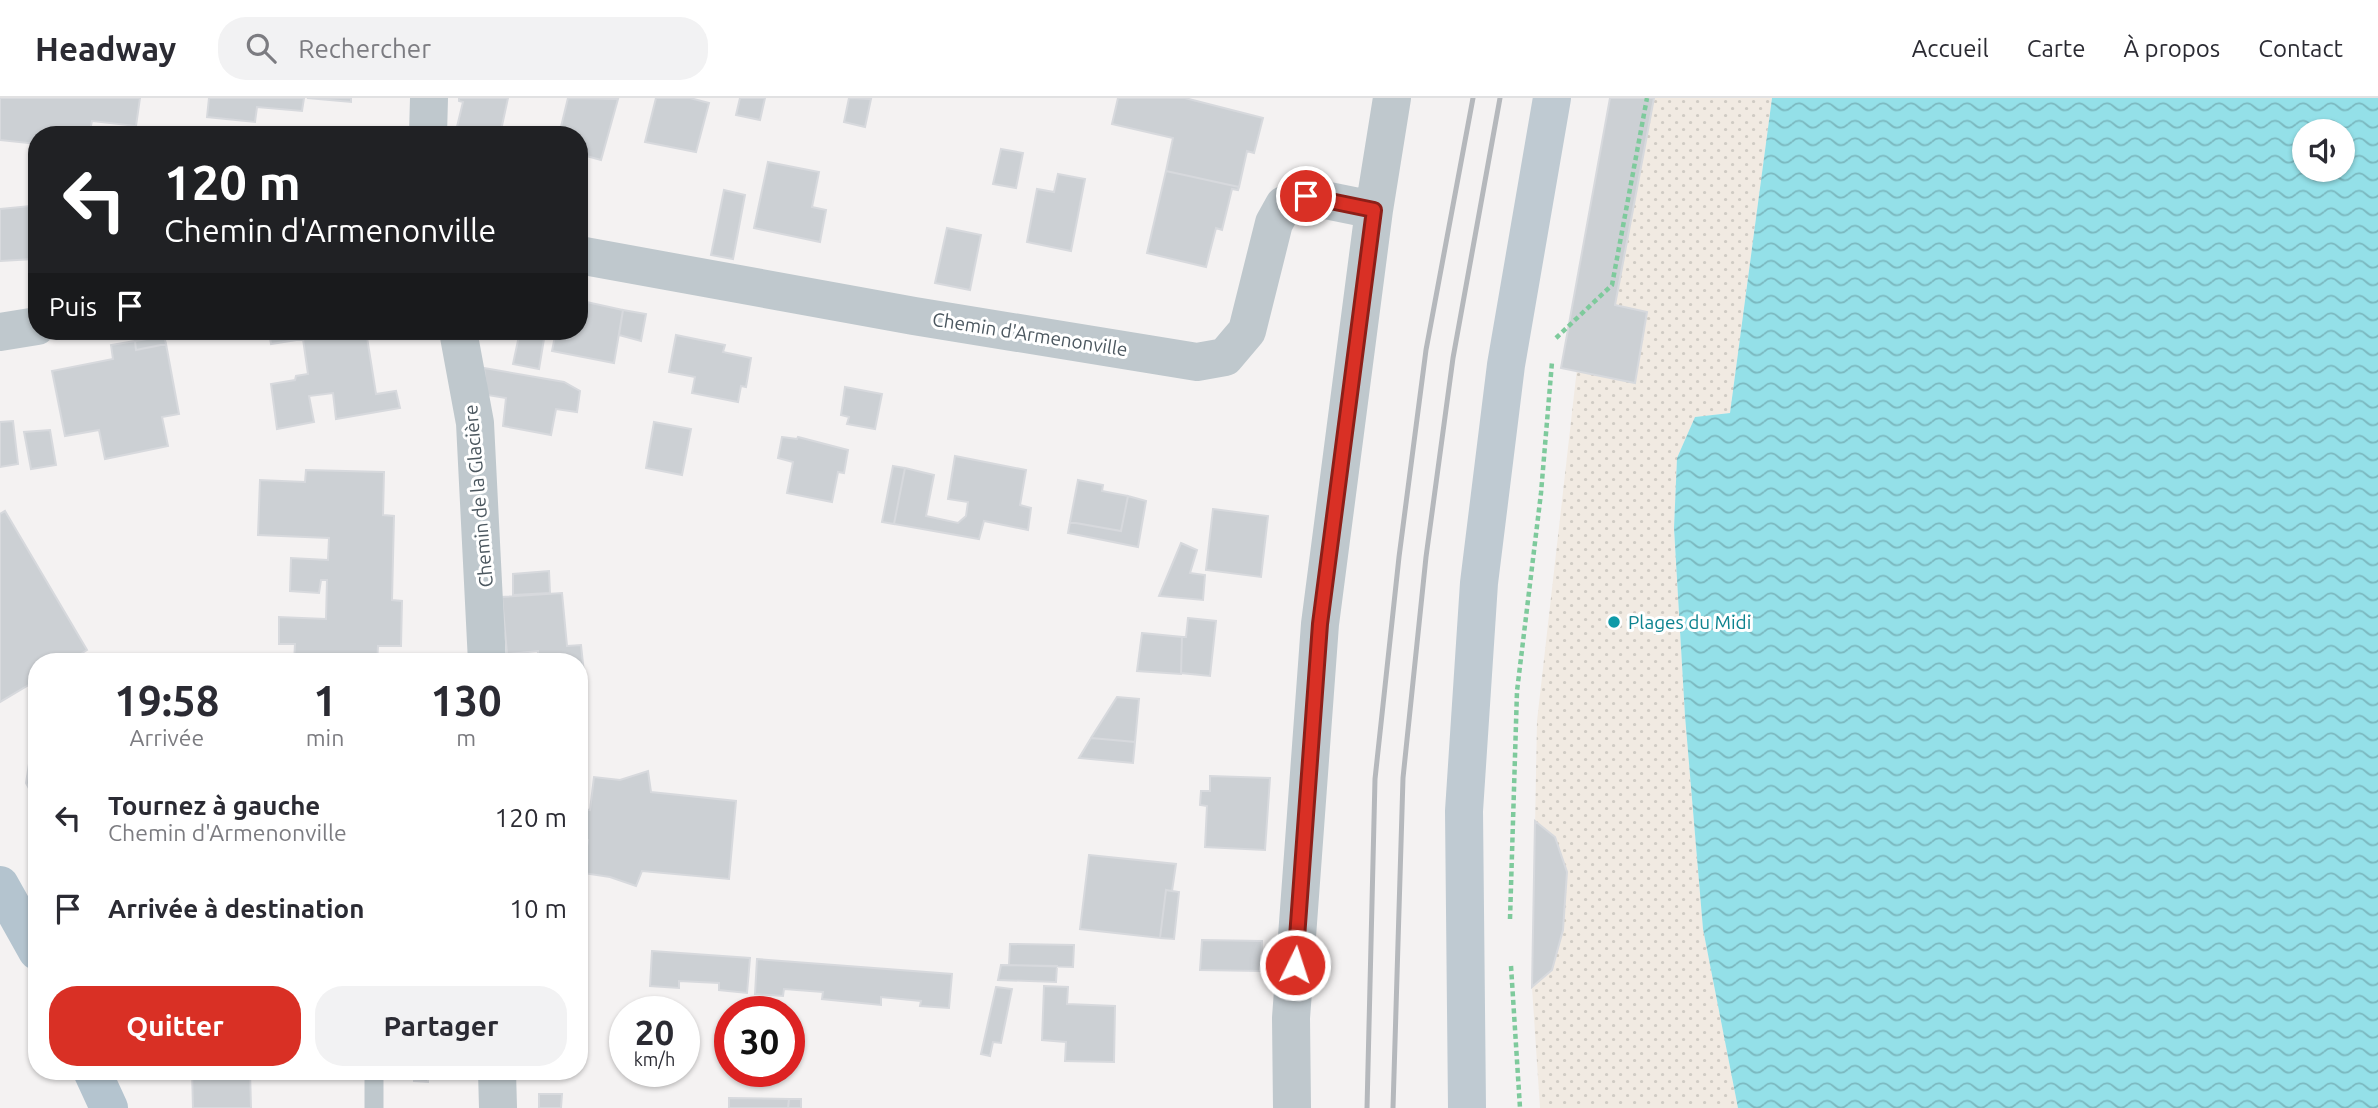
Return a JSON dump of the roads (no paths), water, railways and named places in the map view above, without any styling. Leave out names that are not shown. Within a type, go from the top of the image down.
[{"type":"main road","points":[[1467,1108],[1464,811],[1479,583],[1506,365],[1552,98]]},
{"type":"main road","points":[[0,885],[28,935]]},
{"type":"main road","points":[[96,1080],[109,1108]]},
{"type":"street","points":[[428,126],[429,98]]},
{"type":"street","points":[[1292,1108],[1291,1018],[1320,624],[1374,210],[1392,98]]},
{"type":"street","name":"Chemin d'Armenonville","points":[[588,257],[914,316],[1197,362],[1226,357],[1247,331],[1274,223],[1284,205],[1306,196],[1374,210]]},
{"type":"street","points":[[0,332],[28,327]]},
{"type":"street","name":"Chemin de la Glacière","points":[[460,340],[475,423],[488,653]]},
{"type":"street","points":[[497,1080],[498,1108]]},
{"type":"lane","points":[[374,1080],[374,1108]]},
{"type":"water","points":[[1772,98],[2378,98],[2378,1108],[1738,1108],[1703,929],[1685,716],[1674,528],[1677,458],[1695,417],[1730,413]]},
{"type":"railway","points":[[1367,1108],[1375,779],[1399,557],[1426,350],[1473,98]]},
{"type":"railway","points":[[1393,1108],[1403,778],[1426,557],[1453,358],[1500,98]]},
{"type":"place","name":"Plages du Midi","points":[[1614,622]]}]
